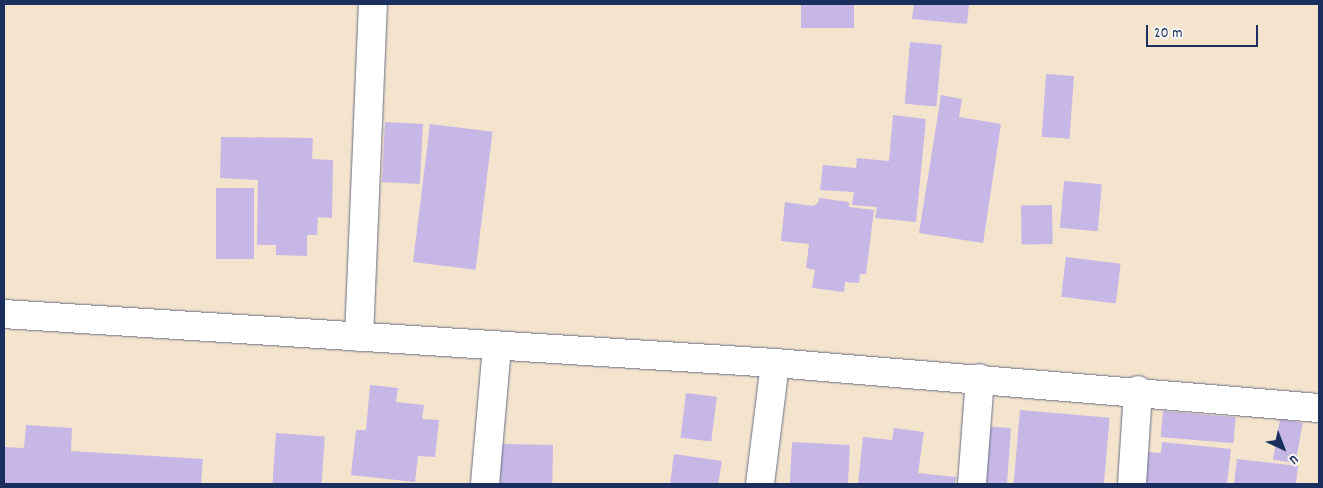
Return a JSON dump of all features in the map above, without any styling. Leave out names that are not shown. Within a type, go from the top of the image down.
[{"type":"street","points":[[359,337],[373,4]]},
{"type":"street","points":[[4,314],[775,363],[1138,390],[1319,408]]},
{"type":"street","points":[[485,484],[497,346]]},
{"type":"street","points":[[760,484],[775,363]]},
{"type":"street","points":[[972,484],[980,378]]},
{"type":"street","points":[[1132,484],[1138,390]]},
{"type":"building","points":[[801,4],[854,4],[854,28],[801,28]]},
{"type":"building","points":[[914,4],[969,4],[967,24],[912,19]]},
{"type":"building","points":[[910,42],[942,45],[936,107],[905,104]]},
{"type":"building","points":[[1046,74],[1074,76],[1070,139],[1042,137]]},
{"type":"building","points":[[941,95],[962,99],[959,117],[1001,124],[983,243],[919,233]]},
{"type":"building","points":[[893,115],[926,119],[916,222],[875,218],[877,207],[852,205],[854,192],[820,190],[823,165],[856,168],[857,158],[889,161]]},
{"type":"building","points":[[385,122],[423,124],[420,184],[382,182]]},
{"type":"building","points":[[430,124],[493,132],[476,270],[413,262]]},
{"type":"building","points":[[221,137],[313,138],[312,159],[333,160],[332,218],[318,217],[317,235],[307,235],[307,256],[276,255],[276,245],[257,245],[258,180],[220,178]]},
{"type":"building","points":[[1064,181],[1102,184],[1098,231],[1060,228]]},
{"type":"building","points":[[216,188],[254,188],[254,259],[216,259]]},
{"type":"building","points":[[819,198],[849,202],[849,207],[874,210],[866,274],[860,274],[859,283],[845,282],[844,292],[812,288],[815,270],[806,268],[809,244],[781,241],[785,202],[813,206],[818,203]]},
{"type":"building","points":[[1052,205],[1053,244],[1022,245],[1021,206]]},
{"type":"building","points":[[1066,257],[1121,264],[1116,303],[1061,297]]},
{"type":"building","points":[[370,385],[398,388],[396,402],[424,405],[422,419],[439,420],[435,457],[418,456],[415,482],[351,475],[356,430],[366,430]]},
{"type":"building","points":[[686,393],[717,397],[711,441],[681,438]]},
{"type":"building","points":[[1020,410],[1110,418],[1104,484],[1014,484]]},
{"type":"building","points":[[1163,411],[1236,417],[1233,443],[1161,437]]},
{"type":"building","points":[[1280,419],[1303,423],[1296,463],[1273,459]]},
{"type":"building","points":[[26,425],[72,428],[71,451],[203,459],[201,484],[4,484],[4,447],[24,448]]},
{"type":"building","points":[[981,426],[1011,428],[1007,484],[977,484]]},
{"type":"building","points":[[894,428],[924,432],[918,473],[956,477],[955,484],[858,484],[863,437],[892,440]]},
{"type":"building","points":[[276,433],[325,436],[322,484],[272,484]]},
{"type":"building","points":[[792,442],[850,445],[848,484],[790,484]]},
{"type":"building","points":[[1162,442],[1231,449],[1227,484],[1145,484],[1148,452],[1161,453]]},
{"type":"building","points":[[501,444],[553,445],[552,484],[500,484]]},
{"type":"building","points":[[674,454],[722,461],[718,484],[670,484]]},
{"type":"building","points":[[1237,459],[1298,466],[1296,484],[1234,484]]}]
